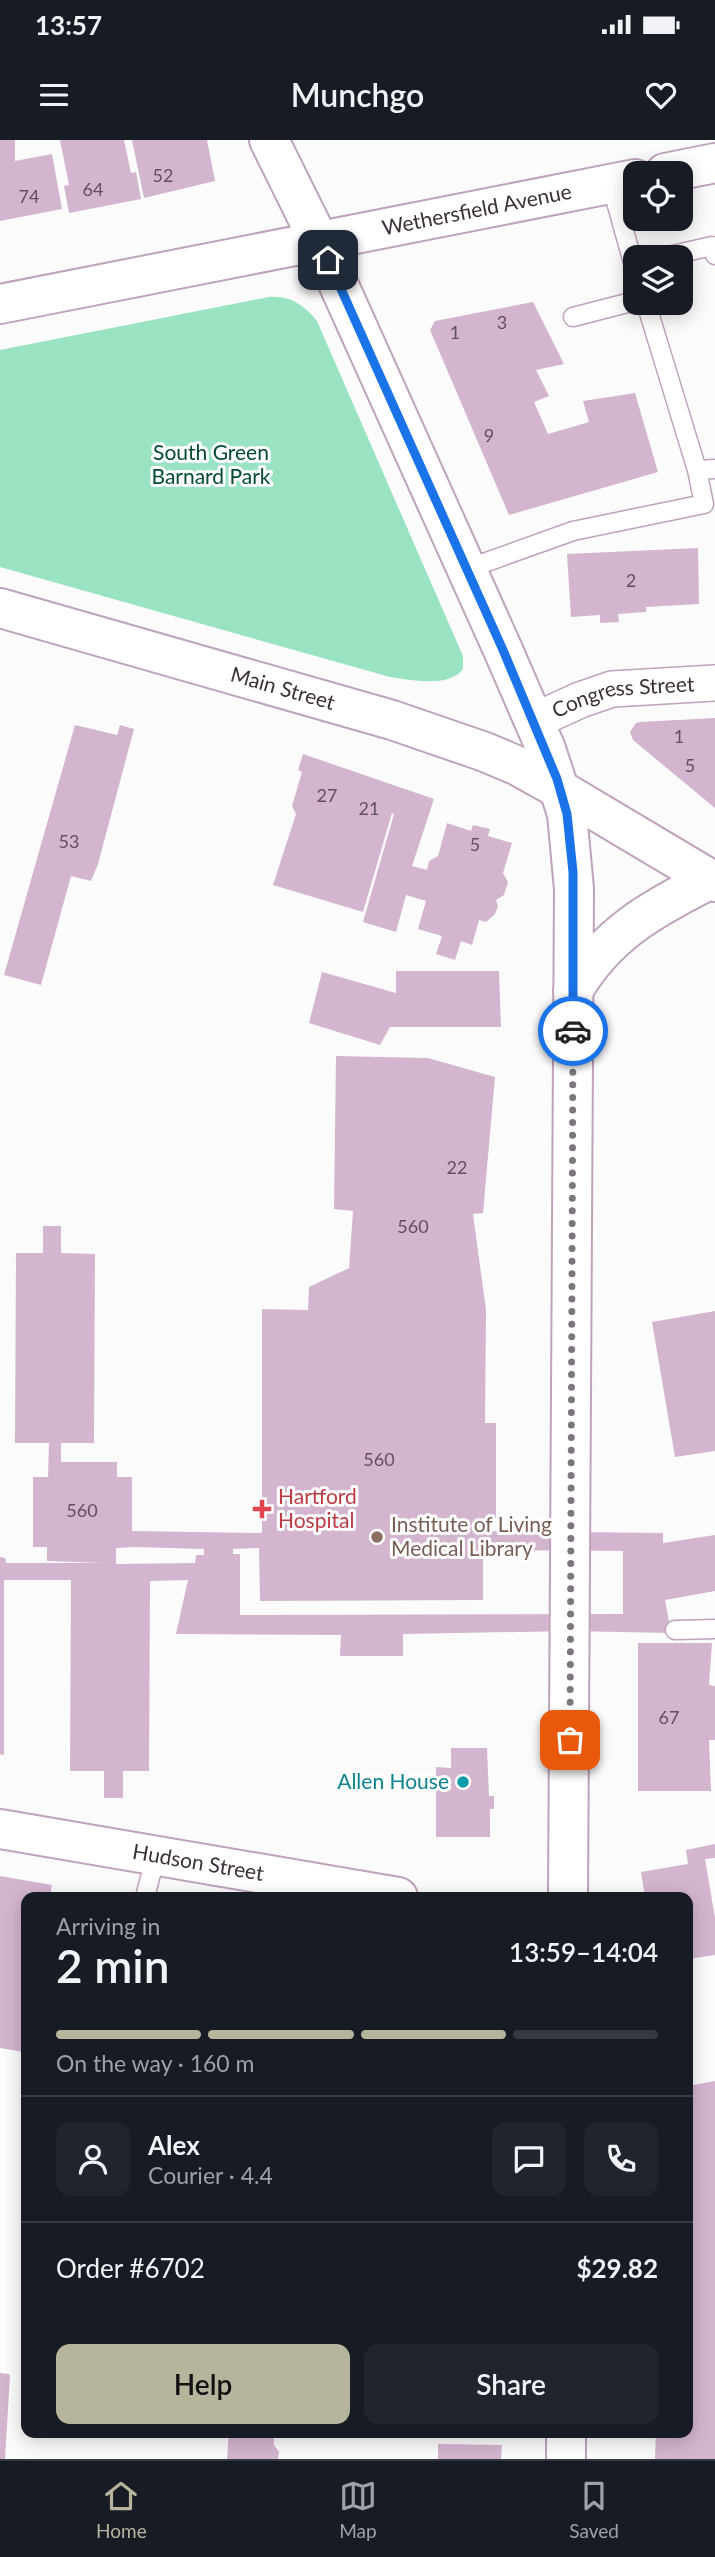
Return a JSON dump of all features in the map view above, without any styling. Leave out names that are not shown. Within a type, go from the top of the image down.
[{"type":"main road","points":[[270,140],[319,242],[534,721],[567,814],[573,872],[568,1892]]},
{"type":"main road","points":[[693,167],[715,163]]},
{"type":"main road","name":"Wethersfield Avenue","points":[[319,242],[623,182]]},
{"type":"main road","points":[[0,304],[319,242]]},
{"type":"main road","name":"Main Street","points":[[0,608],[392,720],[485,751],[559,789],[712,881]]},
{"type":"main road","points":[[573,991],[588,966],[631,925],[656,907],[712,881]]},
{"type":"main road","name":"Hudson Street","points":[[0,1829],[369,1892]]},
{"type":"main road","points":[[566,2438],[566,2459]]},
{"type":"street","name":"Congress Street","points":[[534,721],[580,700],[612,690],[715,683]]},
{"type":"lane","points":[[693,250],[712,246],[715,256]]},
{"type":"lane","points":[[573,317],[623,304]]},
{"type":"lane","points":[[467,569],[573,531],[704,503],[706,470],[650,315]]},
{"type":"lane","points":[[675,1630],[715,1629]]},
{"type":"lane","points":[[146,1892],[156,1855]]},
{"type":"green space","name":"South Green Barnard Park","points":[[269,297],[296,302],[317,321],[463,656],[463,669],[449,679],[429,681],[390,677],[0,567],[0,350]]},
{"type":"building","points":[[0,140],[15,140],[15,161],[52,154],[62,209],[0,221]]},
{"type":"building","points":[[60,140],[124,140],[131,173],[136,172],[141,199],[69,213],[64,186],[69,185]]},
{"type":"building","points":[[132,140],[207,140],[215,181],[144,198]]},
{"type":"building","points":[[533,302],[564,364],[536,370],[549,396],[534,402],[548,434],[589,422],[583,401],[635,393],[658,472],[509,515],[430,330],[435,321]]},
{"type":"building","points":[[698,548],[699,604],[646,607],[646,612],[618,614],[619,622],[600,623],[600,615],[571,617],[567,554]]},
{"type":"building","points":[[715,718],[715,808],[633,740],[630,732],[636,723],[640,722]]},
{"type":"building","points":[[75,725],[117,735],[120,725],[134,729],[98,864],[91,881],[71,876],[41,985],[4,975]]},
{"type":"building","points":[[303,754],[434,799],[412,866],[427,870],[429,861],[438,856],[447,823],[471,831],[473,825],[490,829],[488,836],[512,843],[503,873],[508,882],[504,895],[496,900],[498,906],[495,914],[486,922],[479,920],[472,945],[461,941],[455,960],[436,954],[442,936],[418,929],[426,901],[406,895],[396,932],[363,922],[394,814],[392,813],[363,912],[273,885],[296,814],[292,806],[302,772],[298,770]]},
{"type":"building","points":[[396,971],[499,971],[501,1027],[390,1027],[380,1045],[309,1023],[322,972],[396,993]]},
{"type":"building","points":[[336,1056],[428,1058],[495,1077],[483,1213],[473,1214],[486,1310],[485,1423],[496,1423],[496,1518],[485,1518],[484,1531],[663,1533],[663,1543],[715,1535],[715,1591],[665,1600],[671,1633],[571,1631],[403,1634],[403,1656],[340,1656],[341,1635],[176,1634],[188,1580],[150,1581],[149,1771],[123,1771],[123,1798],[104,1798],[104,1771],[70,1771],[71,1580],[4,1580],[4,1755],[0,1754],[0,1557],[5,1558],[6,1563],[104,1563],[47,1561],[47,1547],[33,1547],[33,1477],[48,1477],[49,1443],[15,1443],[16,1253],[43,1253],[43,1226],[61,1226],[61,1253],[95,1254],[94,1443],[61,1443],[61,1462],[117,1462],[117,1477],[132,1477],[132,1531],[262,1533],[262,1309],[308,1310],[309,1287],[349,1268],[353,1211],[334,1209]],"holes":[[[116,1548],[204,1549],[204,1555],[196,1555],[195,1563],[116,1564]],[[259,1548],[260,1601],[483,1600],[483,1550],[649,1551],[623,1551],[623,1614],[240,1615],[240,1554],[233,1554],[233,1549]]]},
{"type":"building","points":[[715,1311],[715,1451],[675,1457],[652,1322]]},
{"type":"building","points":[[638,1643],[712,1643],[709,1685],[715,1686],[715,1740],[709,1740],[711,1791],[638,1791]]},
{"type":"building","name":"Allen House","points":[[451,1748],[487,1748],[489,1796],[494,1796],[494,1809],[490,1809],[490,1837],[436,1837],[436,1767],[451,1768]]},
{"type":"building","points":[[715,1844],[715,1858],[705,1859],[715,1918],[715,1955],[693,1958],[693,1892],[644,1892],[641,1872],[688,1864],[686,1850]]},
{"type":"building","points":[[0,1876],[52,1885],[51,1892],[21,1892],[21,2052],[0,2048]]},
{"type":"building","points":[[715,2081],[715,2459],[655,2459],[656,2438],[693,2438],[693,2085]]},
{"type":"building","points":[[0,2373],[10,2376],[5,2459],[0,2459]]},
{"type":"building","points":[[229,2438],[274,2438],[274,2445],[279,2452],[278,2459],[227,2459]]},
{"type":"building","points":[[438,2444],[502,2445],[501,2459],[438,2459]]},
{"type":"way so far","points":[[570,1740],[573,1031]]},
{"type":"place","name":"Hartford Hospital","points":[[262,1509]]},
{"type":"place","name":"Institute of Living Medical Library","points":[[377,1537]]},
{"type":"place","name":"Allen House","points":[[463,1782]]},
{"type":"route","points":[[328,260],[503,650],[557,779],[567,814],[573,872],[573,1031]]}]
